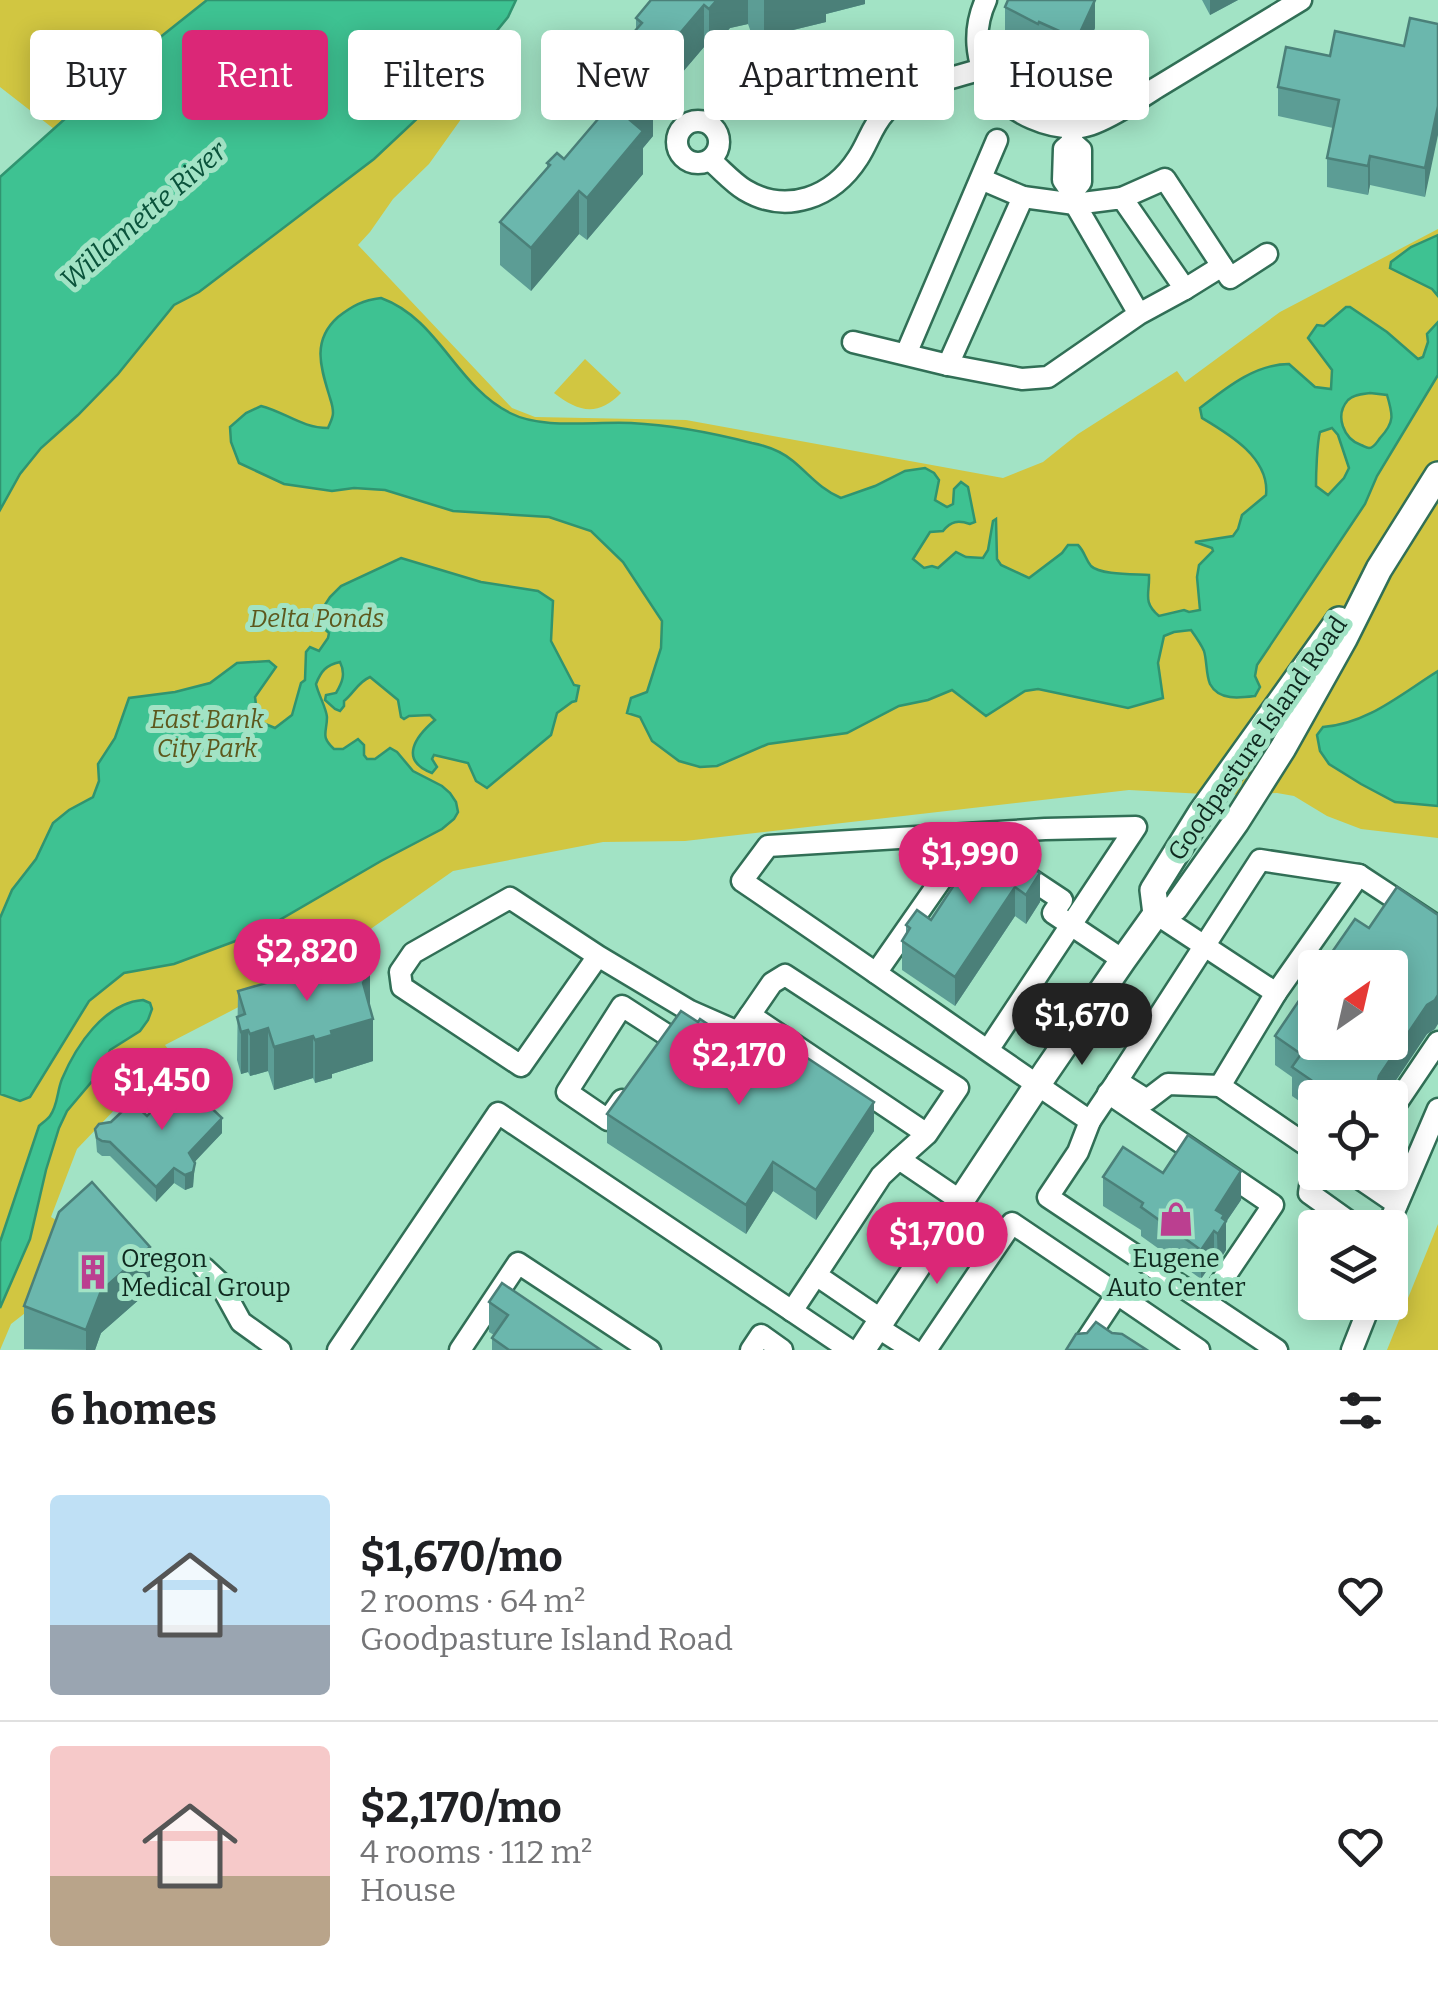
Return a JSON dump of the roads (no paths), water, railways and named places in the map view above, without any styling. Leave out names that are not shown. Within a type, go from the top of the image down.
[{"type":"main road","name":"Goodpasture Island Road","points":[[862,1350],[1037,1085],[1156,914],[1153,890],[1201,812],[1379,569],[1438,475]]},
{"type":"street","points":[[978,30],[986,0]]},
{"type":"street","points":[[1072,134],[1127,106],[1301,0]]},
{"type":"street","points":[[710,160],[738,185],[758,196],[787,202],[817,196],[841,178],[858,158],[870,131],[886,110],[906,95],[974,72]]},
{"type":"street","points":[[1035,120],[1072,134],[1081,150],[1081,182],[1073,199]]},
{"type":"street","points":[[906,354],[998,140]]},
{"type":"street","points":[[980,179],[1023,198],[1073,199],[1122,198],[1165,180],[1230,278],[1267,254]]},
{"type":"street","points":[[948,365],[1023,198]]},
{"type":"street","points":[[1122,198],[1185,289]]},
{"type":"street","points":[[1073,199],[1139,314]]},
{"type":"street","points":[[853,342],[1022,380],[1048,376],[1139,314],[1222,266]]},
{"type":"street","points":[[988,1050],[1136,827],[768,846],[742,882],[1090,1121]]},
{"type":"street","points":[[1023,831],[1003,861],[1062,900],[1053,913],[1123,960]]},
{"type":"street","points":[[876,972],[973,834]]},
{"type":"street","points":[[1277,1350],[1048,1197],[1078,1152],[1090,1121],[1260,860],[1358,875],[1438,927]]},
{"type":"street","points":[[1220,1086],[1276,993],[1358,875]]},
{"type":"street","points":[[598,956],[521,1066],[402,987],[400,972],[412,953],[510,898],[690,1011],[738,1032],[772,983],[785,975],[958,1088],[927,1134],[881,1176],[792,1311]]},
{"type":"street","points":[[1156,914],[1276,993]]},
{"type":"street","points":[[629,1090],[608,1120],[567,1092],[622,1006],[663,1040],[690,1011]]},
{"type":"street","points":[[750,1015],[927,1134]]},
{"type":"street","points":[[1408,1086],[1438,1042]]},
{"type":"street","points":[[1112,1087],[1147,1100],[1168,1084],[1220,1086],[1298,1141]]},
{"type":"street","points":[[1112,1087],[1272,1204],[1207,1303]]},
{"type":"street","points":[[1394,1210],[1438,1109]]},
{"type":"street","points":[[338,1350],[498,1112],[850,1350]]},
{"type":"street","points":[[899,1159],[961,1200]]},
{"type":"street","points":[[1310,1190],[1309,1194],[1332,1210]]},
{"type":"street","points":[[1376,1190],[1397,1204]]},
{"type":"street","points":[[926,1350],[1012,1223],[1199,1350]]},
{"type":"street","points":[[460,1350],[518,1262],[650,1350]]},
{"type":"street","points":[[204,1268],[219,1282],[241,1322],[272,1348]]},
{"type":"street","points":[[816,1275],[913,1350]]},
{"type":"street","points":[[1110,1344],[1086,1341],[1117,1294]]},
{"type":"street","points":[[1352,1350],[1364,1320]]},
{"type":"street","points":[[751,1350],[760,1335],[782,1350]]},
{"type":"water","name":"Willamette River","points":[[207,0],[516,0],[497,30],[348,30],[348,120],[416,120],[374,159],[199,292],[174,305],[118,374],[41,448],[20,474],[0,510],[0,177],[64,120],[162,120],[162,36]]},
{"type":"water","points":[[1438,235],[1438,296],[1432,289],[1390,268],[1391,262],[1411,247]]},
{"type":"water","points":[[381,298],[418,321],[475,387],[510,413],[553,423],[661,426],[758,444],[784,454],[841,498],[905,471],[925,468],[939,480],[935,500],[947,507],[953,504],[954,489],[961,482],[968,487],[975,522],[955,522],[943,531],[930,532],[913,559],[924,568],[938,568],[956,552],[983,558],[996,519],[997,559],[1001,565],[1029,578],[1068,545],[1078,545],[1095,569],[1149,575],[1149,602],[1159,616],[1200,610],[1199,565],[1213,551],[1195,542],[1233,536],[1242,515],[1266,495],[1266,482],[1255,459],[1202,418],[1200,408],[1242,378],[1276,365],[1289,364],[1315,387],[1331,389],[1332,370],[1308,338],[1317,325],[1324,326],[1346,307],[1387,332],[1418,359],[1423,357],[1427,334],[1438,322],[1438,375],[1377,476],[1365,504],[1257,665],[1255,676],[1260,687],[1255,696],[1230,697],[1219,693],[1210,684],[1204,651],[1191,630],[1174,632],[1164,636],[1158,663],[1163,698],[1128,708],[1038,689],[1025,691],[986,716],[952,690],[899,706],[847,733],[768,744],[717,766],[700,767],[679,761],[652,741],[640,717],[627,713],[631,698],[647,692],[661,648],[662,621],[623,562],[591,531],[549,517],[453,511],[385,490],[332,491],[284,484],[239,463],[230,427],[261,406],[328,428],[333,413],[321,366],[324,336],[343,313]],"holes":[[[1370,393],[1387,395],[1391,418],[1385,432],[1369,448],[1350,438],[1341,420],[1348,400]],[[1332,428],[1349,468],[1328,495],[1316,486],[1317,459],[1320,432]]]},
{"type":"water","points":[[401,558],[481,582],[538,591],[553,601],[551,641],[574,685],[579,686],[576,701],[557,713],[551,735],[487,788],[476,781],[468,763],[434,755],[437,767],[432,773],[422,768],[413,755],[417,740],[435,720],[430,715],[404,719],[398,700],[370,677],[344,701],[340,711],[335,709],[325,700],[326,695],[336,693],[343,671],[340,662],[328,667],[316,684],[326,713],[325,734],[330,745],[343,749],[358,739],[364,745],[367,759],[375,759],[390,748],[397,752],[413,771],[450,793],[458,812],[454,819],[257,933],[174,964],[124,973],[89,1001],[30,1097],[20,1101],[0,1094],[0,918],[12,890],[36,859],[53,823],[93,797],[99,781],[98,764],[115,738],[129,698],[210,683],[237,663],[269,661],[276,667],[255,697],[258,721],[275,728],[292,715],[305,680],[306,652],[310,647],[319,651],[328,638],[329,633],[315,620],[330,597],[341,586]]},
{"type":"water","points":[[1438,671],[1438,806],[1395,802],[1329,764],[1320,751],[1317,735],[1323,727],[1369,714]]},
{"type":"water","points":[[143,1000],[152,1009],[148,1020],[140,1031],[110,1050],[104,1067],[67,1111],[59,1128],[30,1239],[0,1308],[0,1242],[39,1126],[53,1112],[60,1084],[83,1040],[116,1009]]},
{"type":"place","name":"Eugene Auto Center","points":[[1176,1219]]},
{"type":"place","name":"Oregon Medical Group","points":[[93,1272]]},
{"type":"park label","name":"Delta Ponds","points":[[317,618]]},
{"type":"park label","name":"East Bank City Park","points":[[207,734]]}]
